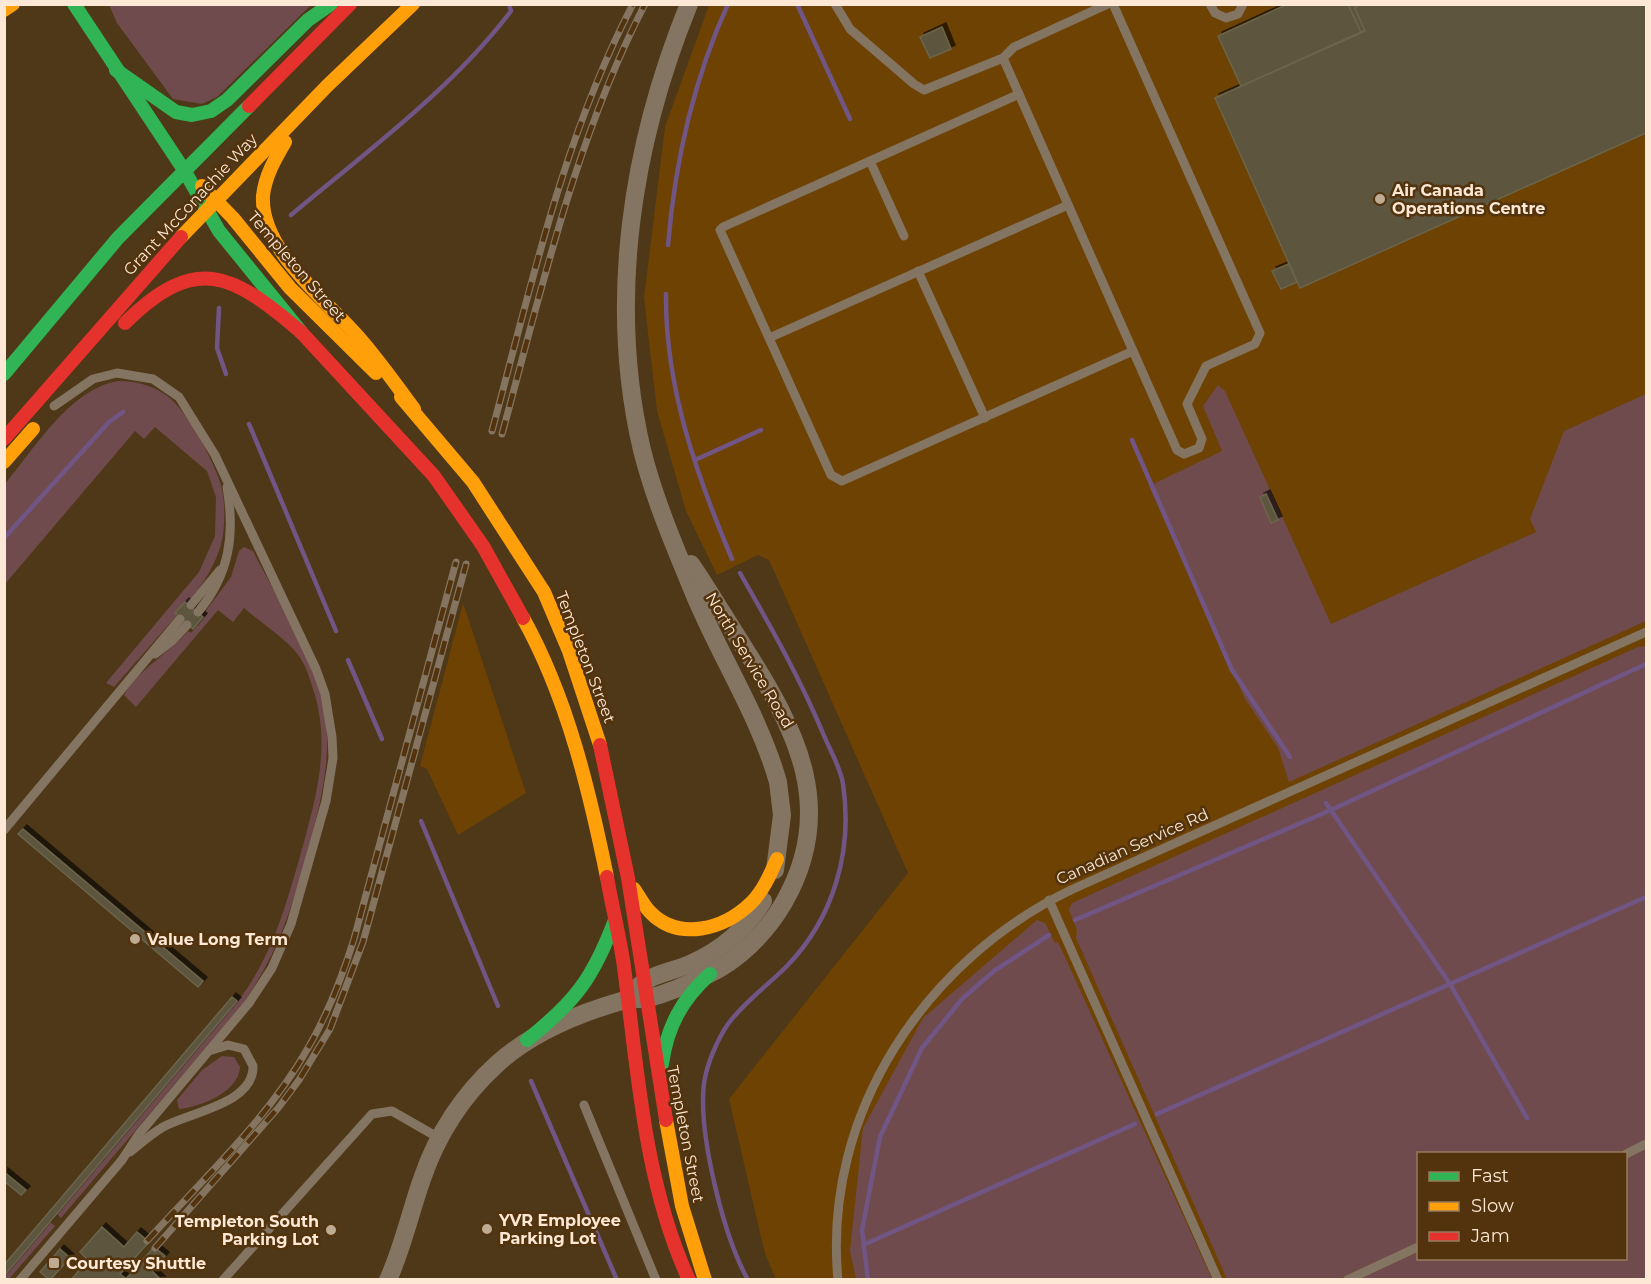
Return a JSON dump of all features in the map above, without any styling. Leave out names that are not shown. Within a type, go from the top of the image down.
[{"type":"street","points":[[4,10],[13,4]]},
{"type":"street","name":"Templeton Street","points":[[74,4],[184,170],[205,210],[301,332],[358,391],[434,476],[462,513],[509,588],[552,678],[596,823],[624,966],[647,1144],[673,1245],[689,1280]]},
{"type":"street","points":[[116,70],[176,112],[192,115],[211,111],[227,100],[308,20],[331,4]]},
{"type":"street","name":"Grant McConachie Way","points":[[4,374],[118,238],[350,4]]},
{"type":"street","points":[[413,4],[363,63],[284,143],[269,168],[263,210],[268,230],[280,252],[353,331],[414,409]]},
{"type":"street","name":"Grant McConachie Way","points":[[4,439],[205,210],[327,86],[413,4]]},
{"type":"street","name":"North Service Road","points":[[627,999],[644,980],[692,963],[728,941],[763,902],[773,880],[782,815],[774,767],[694,592],[655,494],[636,418],[628,334],[628,269],[634,194],[647,126],[666,63],[689,4]]},
{"type":"street","name":"Templeton Street","points":[[184,170],[216,199],[290,288],[414,409],[472,482],[544,592],[569,651],[596,727],[628,878],[664,1111],[682,1206],[705,1280]]},
{"type":"street","points":[[4,352],[118,238]]},
{"type":"street","points":[[113,337],[136,311],[161,289],[192,278],[222,280],[252,292],[301,332]]},
{"type":"street","points":[[4,462],[91,363]]},
{"type":"street","name":"North Service Road","points":[[647,999],[710,974],[735,958],[756,939],[786,899],[806,845],[808,795],[797,743],[780,707],[673,538]]},
{"type":"street","points":[[628,878],[644,907],[656,920],[678,929],[705,930],[734,916],[754,899],[770,879],[777,859]]},
{"type":"street","points":[[388,1280],[421,1180],[439,1138],[481,1079],[565,1010],[584,989],[595,971],[615,920]]},
{"type":"street","points":[[664,1111],[663,1053],[671,1023],[689,993],[710,974]]},
{"type":"street","points":[[527,1040],[552,1027],[627,999],[647,999]]},
{"type":"lane","points":[[835,4],[850,29],[924,90],[1003,58],[1014,47],[1108,4]]},
{"type":"lane","points":[[1003,58],[1177,450],[1184,454],[1203,444],[1187,404],[1203,369],[1255,344],[1260,333],[1113,4]]},
{"type":"lane","points":[[1210,4],[1215,13],[1226,18],[1238,14],[1243,4]]},
{"type":"lane","points":[[1018,94],[720,230],[831,475],[838,480],[846,480],[1133,351]]},
{"type":"lane","points":[[870,161],[904,236]]},
{"type":"lane","points":[[769,338],[1068,205]]},
{"type":"lane","points":[[918,271],[985,417]]},
{"type":"lane","points":[[20,1280],[122,1160],[139,1134],[265,982],[291,924],[326,801],[333,758],[330,716],[316,669],[225,476],[188,407],[171,389],[153,379],[130,373],[105,375],[82,385],[47,414]]},
{"type":"lane","points":[[195,609],[217,588],[226,560],[232,517],[225,476]]},
{"type":"lane","points":[[4,830],[146,660],[183,622]]},
{"type":"lane","name":"Canadian Service Rd","points":[[838,1280],[839,1221],[847,1167],[864,1109],[887,1060],[915,1017],[955,970],[1003,929],[1049,900],[1647,632]]},
{"type":"lane","points":[[1049,900],[1218,1280]]},
{"type":"lane","points":[[122,1160],[164,1126],[231,1099],[249,1085],[253,1066],[244,1049],[228,1045],[219,1046],[209,1052]]},
{"type":"lane","points":[[584,1105],[656,1280]]},
{"type":"lane","points":[[224,1280],[372,1114],[392,1111],[439,1138]]},
{"type":"lane","points":[[1627,1154],[1647,1144]]},
{"type":"lane","points":[[1347,1280],[1417,1248]]},
{"type":"shaded area","points":[[109,5],[311,5],[217,97],[202,104],[173,99],[117,23]]},
{"type":"shaded area","points":[[709,5],[1646,5],[1646,1279],[776,1279],[765,1254],[729,1099],[908,873],[769,560],[758,555],[717,575],[686,511],[657,411],[644,298],[665,127]]},
{"type":"shaded area","points":[[118,381],[149,386],[166,395],[191,423],[206,449],[221,485],[224,516],[221,544],[214,563],[199,588],[175,613],[177,615],[114,687],[106,683],[199,572],[215,536],[216,497],[207,471],[155,427],[144,439],[135,431],[5,584],[5,484],[41,438],[69,408],[84,395],[101,386]]},
{"type":"shaded area","points":[[1218,385],[1225,391],[1331,624],[1536,532],[1530,519],[1564,431],[1646,394],[1646,621],[1289,782],[1278,748],[1245,699],[1149,486],[1222,451],[1203,406]]},
{"type":"shaded area","points":[[244,547],[253,551],[307,655],[325,711],[327,753],[325,773],[312,835],[294,898],[274,951],[242,1005],[61,1218],[57,1214],[238,1001],[249,985],[275,934],[305,838],[316,795],[321,730],[318,708],[308,674],[299,656],[281,637],[244,608],[233,622],[218,610],[136,707],[124,695],[146,669],[188,631],[191,633],[207,614],[205,612],[231,577],[239,551]]},
{"type":"shaded area","points":[[463,603],[526,793],[458,835],[427,769],[420,766]]},
{"type":"shaded area","points":[[1646,646],[1646,1140],[1619,1152],[1417,1152],[1417,1243],[1338,1279],[1227,1279],[1076,938],[1077,930],[1069,910],[1072,903],[1638,647]]},
{"type":"shaded area","points":[[1037,920],[1045,923],[1055,943],[1058,942],[1212,1279],[856,1279],[850,1251],[863,1128],[923,1018]]},
{"type":"shaded area","points":[[222,1056],[234,1057],[240,1067],[233,1084],[217,1097],[179,1109],[177,1100],[202,1070]]},
{"type":"shaded area","points":[[1646,1149],[1646,1279],[1357,1280],[1417,1252],[1417,1260],[1627,1260],[1627,1158]]},
{"type":"shaded area","points":[[50,1222],[55,1226],[9,1279],[5,1279],[5,1276]]},
{"type":"building","points":[[1288,4],[1348,4],[1361,32],[1241,86],[1218,36]]},
{"type":"building","points":[[1348,4],[1361,4],[1355,8],[1365,31],[1361,32]]},
{"type":"building","name":"Air Canada Operations Centre","points":[[1361,4],[1646,4],[1646,133],[1300,288],[1215,98],[1365,31],[1355,8]]},
{"type":"building","points":[[942,27],[951,49],[930,58],[920,37]]},
{"type":"building","points":[[1289,264],[1297,282],[1281,289],[1272,271]]},
{"type":"building","points":[[1266,494],[1278,520],[1271,523],[1260,497]]},
{"type":"building","points":[[185,602],[203,617],[193,629],[175,613]]},
{"type":"building","points":[[23,829],[203,981],[198,987],[18,834]]},
{"type":"building","points":[[232,997],[237,1001],[4,1276],[4,1265]]},
{"type":"building","points":[[4,1172],[26,1190],[21,1195],[4,1181]]},
{"type":"building","points":[[102,1227],[124,1247],[137,1232],[149,1242],[120,1274],[126,1279],[154,1247],[165,1256],[152,1271],[161,1280],[71,1280],[88,1260],[80,1252]]},
{"type":"building","points":[[60,1249],[70,1258],[50,1280],[40,1272]]},
{"type":"waterway","points":[[291,215],[435,94],[487,40],[511,11],[509,4]]},
{"type":"waterway","points":[[668,245],[675,183],[695,92],[728,4]]},
{"type":"waterway","points":[[797,4],[850,119]]},
{"type":"waterway","points":[[666,294],[671,362],[685,429],[706,495],[732,559]]},
{"type":"waterway","points":[[219,308],[217,348],[226,374]]},
{"type":"waterway","points":[[4,538],[109,422],[123,412]]},
{"type":"waterway","points":[[249,424],[336,631]]},
{"type":"waterway","points":[[695,460],[761,430]]},
{"type":"waterway","points":[[1132,440],[1232,670],[1290,757]]},
{"type":"waterway","points":[[740,573],[816,716],[842,778],[845,809],[842,858],[828,905],[817,927],[786,967],[734,1016],[720,1037],[705,1076],[703,1104],[705,1129],[714,1183],[730,1237],[748,1280]]},
{"type":"waterway","points":[[348,660],[382,739]]},
{"type":"waterway","points":[[1075,920],[1331,810],[1646,664]]},
{"type":"waterway","points":[[1326,803],[1450,984],[1527,1118]]},
{"type":"waterway","points":[[421,821],[498,1006]]},
{"type":"waterway","points":[[1157,1114],[1646,897]]},
{"type":"waterway","points":[[868,1280],[862,1230],[880,1137],[922,1048],[962,999],[994,971],[1049,935]]},
{"type":"waterway","points":[[531,1081],[617,1280]]},
{"type":"waterway","points":[[863,1245],[1135,1124]]},
{"type":"railway","points":[[492,431],[535,268],[568,160],[608,55],[633,4]]},
{"type":"railway","points":[[502,434],[562,215],[599,108],[620,56],[645,4]]},
{"type":"railway","points":[[147,1241],[233,1149],[274,1100],[308,1048],[328,1009],[354,939],[456,562]]},
{"type":"railway","points":[[155,1248],[279,1107],[299,1080],[330,1029],[363,942],[466,564]]},
{"type":"traffic: fast","points":[[74,4],[184,170],[219,231],[301,332]]},
{"type":"traffic: fast","points":[[116,70],[176,112],[192,115],[211,111],[227,100],[308,20],[331,4]]},
{"type":"traffic: fast","points":[[4,374],[118,238],[249,106]]},
{"type":"traffic: fast","points":[[527,1040],[558,1013],[581,987],[599,958],[615,920]]},
{"type":"traffic: fast","points":[[662,1064],[664,1051],[677,1014],[691,993],[710,974]]},
{"type":"traffic: slow","points":[[4,10],[13,4]]},
{"type":"traffic: slow","points":[[181,237],[327,86],[413,4]]},
{"type":"traffic: slow","points":[[285,142],[268,175],[263,196],[265,216],[273,236],[284,256],[361,340],[414,409]]},
{"type":"traffic: slow","points":[[202,186],[233,218],[290,288],[376,373]]},
{"type":"traffic: slow","points":[[401,397],[473,482],[544,592],[569,651],[600,745]]},
{"type":"traffic: slow","points":[[4,462],[33,429]]},
{"type":"traffic: slow","points":[[523,618],[552,679],[575,744],[607,877]]},
{"type":"traffic: slow","points":[[634,889],[648,910],[662,921],[674,927],[701,928],[728,920],[751,903],[763,888],[777,859]]},
{"type":"traffic: slow","points":[[666,1120],[682,1206],[705,1280]]},
{"type":"traffic: jam","points":[[249,106],[350,4]]},
{"type":"traffic: jam","points":[[4,439],[181,237]]},
{"type":"traffic: jam","points":[[125,323],[150,301],[173,287],[194,280],[214,279],[234,285],[254,296],[301,332]]},
{"type":"traffic: jam","points":[[301,332],[434,476],[483,546],[523,618]]},
{"type":"traffic: jam","points":[[600,745],[628,878],[666,1120]]},
{"type":"traffic: jam","points":[[607,877],[622,956],[652,1166],[674,1243],[689,1280]]},
{"type":"place","name":"Air Canada Operations Centre","points":[[1380,199]]},
{"type":"place","name":"Value Long Term","points":[[135,939]]},
{"type":"place","name":"YVR Employee Parking Lot","points":[[487,1229]]},
{"type":"place","name":"Templeton South Parking Lot","points":[[331,1230]]},
{"type":"place","name":"Courtesy Shuttle","points":[[54,1263]]}]
